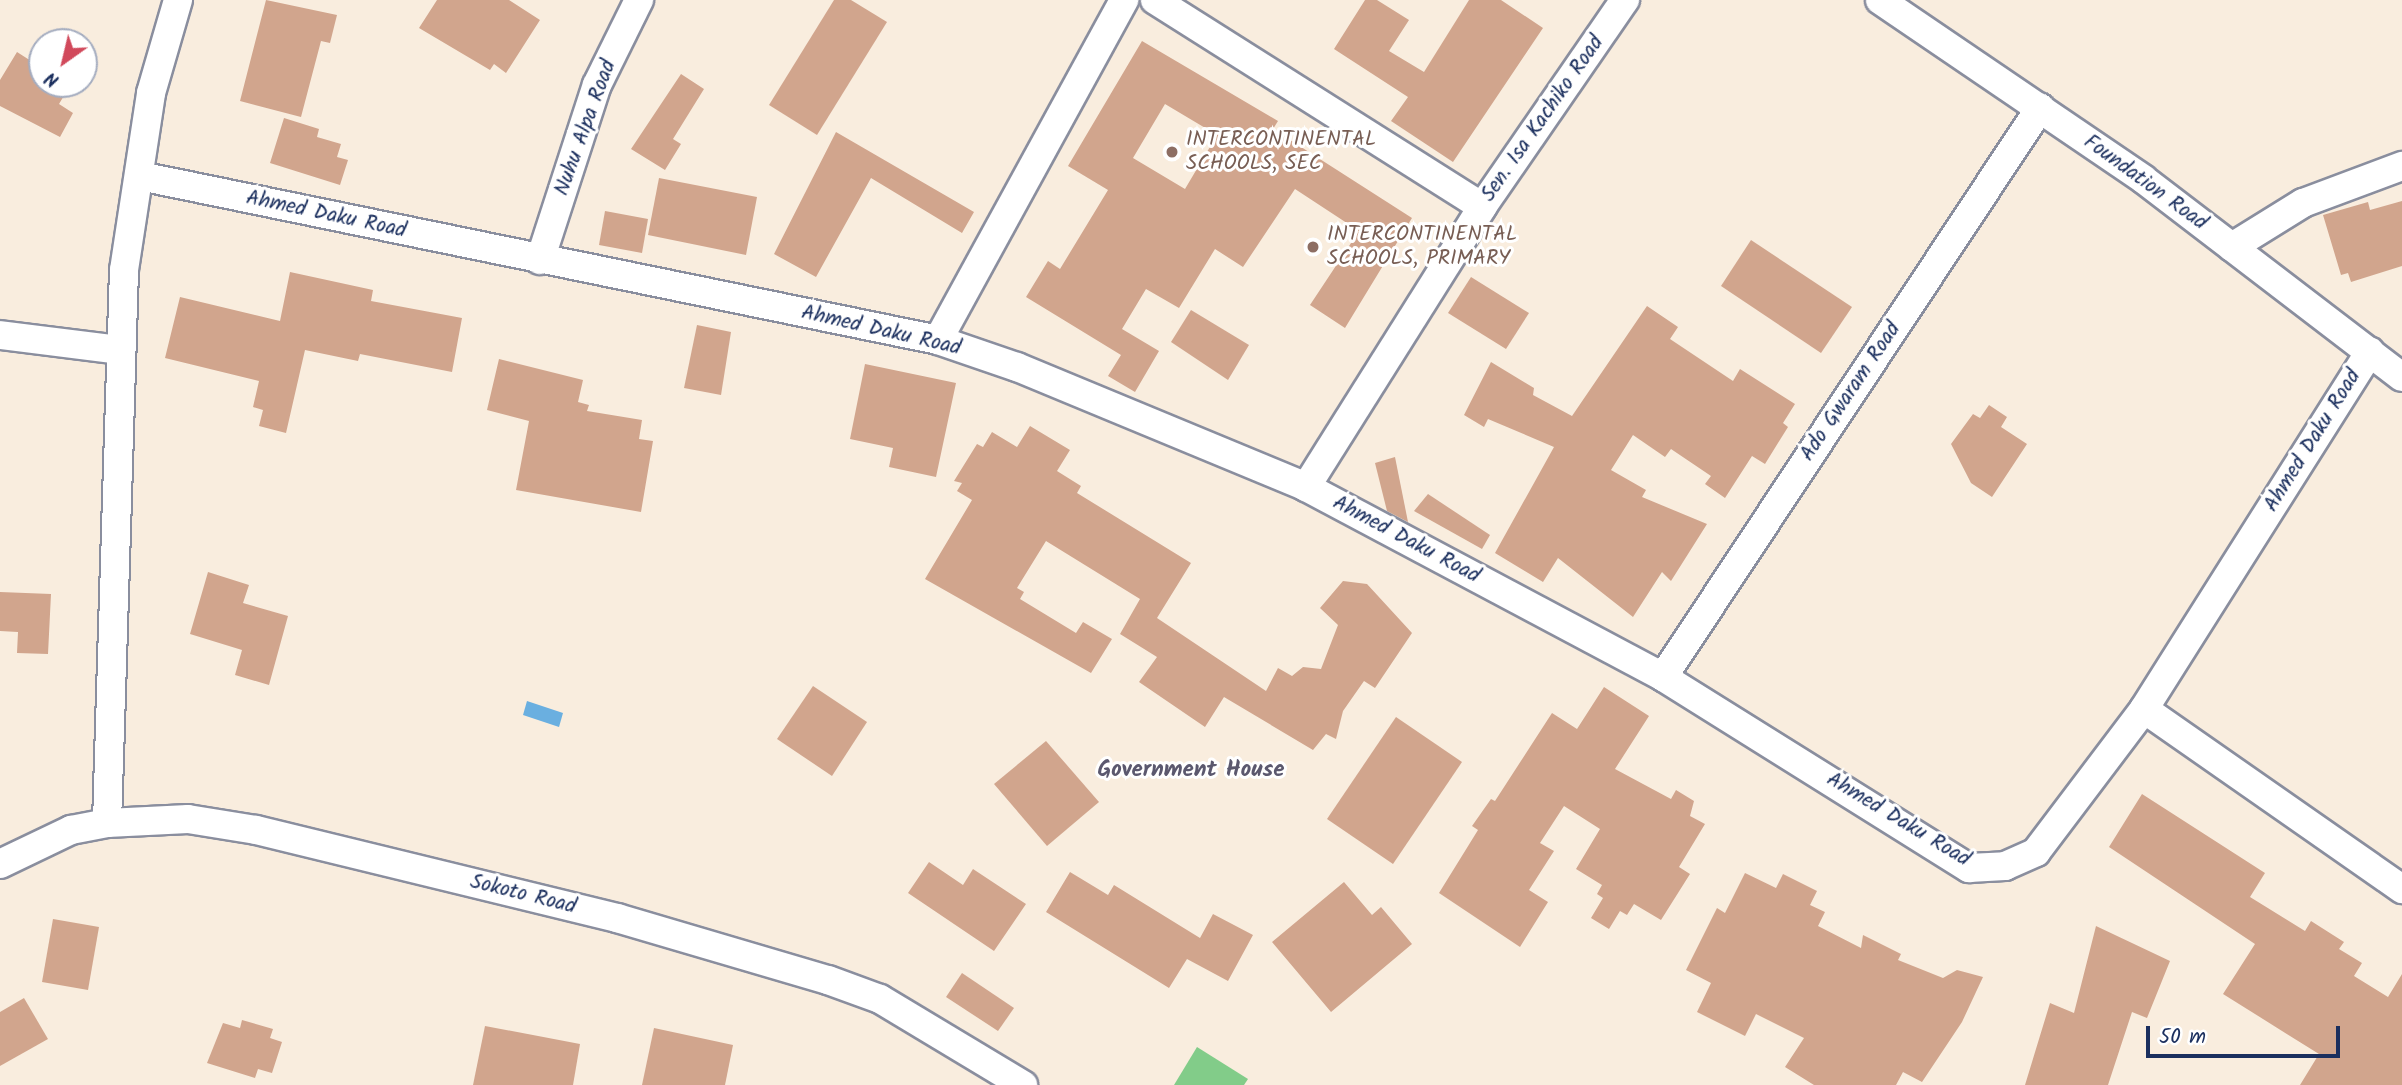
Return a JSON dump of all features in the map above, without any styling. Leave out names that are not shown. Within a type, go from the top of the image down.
[{"type":"street","points":[[107,823],[124,270],[151,93],[178,0]]},
{"type":"street","name":"Nuhu Alpa Road","points":[[540,260],[597,85],[639,0]]},
{"type":"street","points":[[938,340],[1124,0]]},
{"type":"street","points":[[1155,0],[1482,206]]},
{"type":"street","name":"Sen. Isa Kachiko Road","points":[[1306,487],[1482,206],[1625,0]]},
{"type":"street","name":"Foundation Road","points":[[1895,5],[2232,247],[2402,377]]},
{"type":"street","name":"Ado Gwaram Road","points":[[1663,677],[2040,108]]},
{"type":"street","points":[[2232,247],[2304,203],[2402,166]]},
{"type":"street","name":"Ahmed Daku Road","points":[[140,176],[938,340],[1017,367],[1306,487],[1663,677],[1969,868],[2005,866],[2036,852],[2144,709],[2370,351]]},
{"type":"street","points":[[0,335],[121,350]]},
{"type":"street","points":[[2144,709],[2402,889]]},
{"type":"street","name":"Sokoto Road","points":[[0,864],[71,830],[107,823],[188,819],[256,830],[617,918],[880,999],[1023,1085]]},
{"type":"green space","points":[[1197,1047],[1248,1079],[1244,1085],[1174,1085]]},
{"type":"water","points":[[527,701],[563,713],[559,727],[523,715]]},
{"type":"building","points":[[266,0],[337,15],[330,43],[321,41],[301,117],[240,101]]},
{"type":"building","points":[[437,0],[509,0],[540,20],[506,73],[494,64],[490,70],[419,28]]},
{"type":"building","points":[[834,0],[851,0],[887,22],[817,135],[769,105]]},
{"type":"building","points":[[1365,0],[1377,0],[1409,20],[1389,51],[1424,72],[1469,0],[1501,0],[1543,28],[1453,162],[1391,121],[1408,97],[1334,49]]},
{"type":"building","points":[[1142,41],[1278,121],[1273,129],[1412,218],[1345,328],[1310,305],[1359,231],[1295,189],[1243,267],[1215,249],[1179,308],[1146,289],[1122,329],[1159,351],[1135,392],[1108,376],[1121,355],[1026,297],[1048,261],[1060,269],[1108,190],[1068,166]],"holes":[[[1165,104],[1217,135],[1185,189],[1133,158]]]},
{"type":"building","points":[[17,52],[28,59],[28,98],[63,98],[59,104],[73,113],[60,137],[0,106],[0,80]]},
{"type":"building","points":[[681,74],[704,89],[673,139],[681,144],[665,170],[631,149]]},
{"type":"building","points":[[284,118],[319,129],[317,137],[341,144],[337,157],[348,160],[340,185],[270,163]]},
{"type":"building","points":[[836,132],[974,212],[962,233],[871,178],[816,277],[774,254]]},
{"type":"building","points":[[659,178],[757,197],[746,255],[648,235]]},
{"type":"building","points":[[2402,201],[2402,266],[2351,282],[2348,273],[2341,275],[2323,215],[2368,202],[2370,210]]},
{"type":"building","points":[[605,211],[648,219],[642,253],[599,245]]},
{"type":"building","points":[[1751,240],[1852,307],[1821,353],[1721,286]]},
{"type":"building","points":[[290,272],[373,290],[371,301],[462,318],[452,372],[360,354],[358,361],[305,350],[286,433],[259,426],[263,410],[253,407],[259,381],[165,358],[180,297],[280,321]]},
{"type":"building","points":[[1471,277],[1529,313],[1506,349],[1448,313]]},
{"type":"building","points":[[1647,306],[1678,327],[1670,339],[1733,381],[1740,369],[1795,404],[1783,423],[1788,427],[1765,464],[1752,456],[1725,498],[1705,484],[1711,476],[1671,449],[1665,457],[1633,435],[1611,470],[1646,490],[1642,497],[1707,524],[1671,581],[1662,572],[1633,617],[1558,558],[1543,582],[1495,553],[1554,447],[1488,419],[1484,427],[1464,415],[1491,362],[1534,388],[1533,395],[1572,416]]},
{"type":"building","points":[[1191,310],[1249,345],[1228,380],[1171,342]]},
{"type":"building","points":[[697,325],[731,332],[721,395],[684,388]]},
{"type":"building","points":[[499,359],[583,380],[578,402],[589,405],[587,411],[642,420],[639,439],[653,441],[641,512],[516,490],[529,421],[487,410]]},
{"type":"building","points":[[865,364],[956,383],[936,477],[889,467],[893,448],[850,439]]},
{"type":"building","points":[[1989,405],[2007,417],[2001,427],[2027,444],[1992,497],[1971,483],[1951,444],[1973,414],[1980,418]]},
{"type":"building","points":[[1030,426],[1070,450],[1057,471],[1081,486],[1077,493],[1191,563],[1157,618],[1266,691],[1278,668],[1292,676],[1303,667],[1321,669],[1338,625],[1320,608],[1343,581],[1367,584],[1412,633],[1375,688],[1364,681],[1343,711],[1336,739],[1326,734],[1313,750],[1224,697],[1205,727],[1139,682],[1157,657],[1120,634],[1140,599],[1046,541],[1017,588],[1024,592],[1020,599],[1076,633],[1083,622],[1112,639],[1091,673],[925,579],[972,500],[957,491],[962,483],[954,481],[977,444],[983,447],[992,432],[1017,447]]},
{"type":"building","points":[[1395,457],[1408,522],[1387,511],[1375,463]]},
{"type":"building","points":[[1428,494],[1490,535],[1482,549],[1414,511]]},
{"type":"building","points":[[208,572],[249,585],[243,603],[288,616],[269,685],[235,675],[242,650],[190,634]]},
{"type":"building","points":[[0,592],[51,594],[48,654],[17,653],[18,632],[0,631]]},
{"type":"building","points":[[813,686],[867,722],[832,776],[777,739]]},
{"type":"building","points":[[1604,687],[1649,716],[1615,769],[1671,799],[1676,790],[1694,801],[1690,816],[1705,824],[1679,867],[1690,874],[1661,920],[1634,904],[1627,915],[1620,911],[1609,929],[1591,918],[1603,898],[1597,894],[1602,885],[1576,869],[1600,829],[1564,806],[1540,843],[1554,851],[1529,890],[1548,902],[1520,947],[1439,893],[1478,830],[1472,826],[1491,799],[1495,801],[1552,713],[1577,729]]},
{"type":"building","points":[[1396,717],[1462,762],[1393,864],[1327,819]]},
{"type":"building","points":[[1046,741],[1099,802],[1047,846],[994,784]]},
{"type":"building","points":[[2142,794],[2265,873],[2250,897],[2305,931],[2311,921],[2344,942],[2339,949],[2362,963],[2354,976],[2388,997],[2402,974],[2402,1085],[2300,1085],[2319,1054],[2223,994],[2255,944],[2109,847]]},
{"type":"building","points":[[929,862],[963,885],[973,869],[1026,904],[994,951],[908,893]]},
{"type":"building","points":[[1070,872],[1108,895],[1114,885],[1200,938],[1213,914],[1253,935],[1228,981],[1187,959],[1169,988],[1046,912]]},
{"type":"building","points":[[1745,873],[1776,888],[1783,874],[1817,891],[1810,905],[1825,912],[1818,926],[1861,948],[1863,935],[1901,954],[1898,960],[1943,978],[1957,970],[1983,977],[1962,1022],[1922,1082],[1903,1072],[1896,1085],[1814,1085],[1785,1067],[1804,1038],[1756,1014],[1745,1036],[1697,1012],[1711,983],[1686,970],[1717,908],[1725,913]]},
{"type":"building","points":[[1344,882],[1372,915],[1381,907],[1412,944],[1331,1012],[1272,942]]},
{"type":"building","points":[[53,919],[99,927],[88,990],[42,982]]},
{"type":"building","points":[[2096,926],[2170,961],[2147,1018],[2132,1012],[2108,1085],[2025,1085],[2050,1003],[2074,1013]]},
{"type":"building","points":[[962,973],[1014,1008],[998,1031],[946,997]]},
{"type":"building","points":[[24,998],[48,1039],[0,1066],[0,1012]]},
{"type":"building","points":[[242,1020],[273,1029],[270,1038],[282,1042],[272,1073],[258,1069],[255,1078],[207,1063],[223,1023],[240,1028]]},
{"type":"building","points":[[485,1026],[580,1044],[573,1085],[473,1085]]},
{"type":"building","points":[[654,1028],[733,1045],[725,1085],[642,1085]]},
{"type":"place","name":"INTERCONTINENTAL SCHOOLS, SEC","points":[[1172,152]]},
{"type":"place","name":"INTERCONTINENTAL SCHOOLS, PRIMARY","points":[[1313,247]]},
{"type":"district","name":"Government House","points":[[1191,770]]}]
